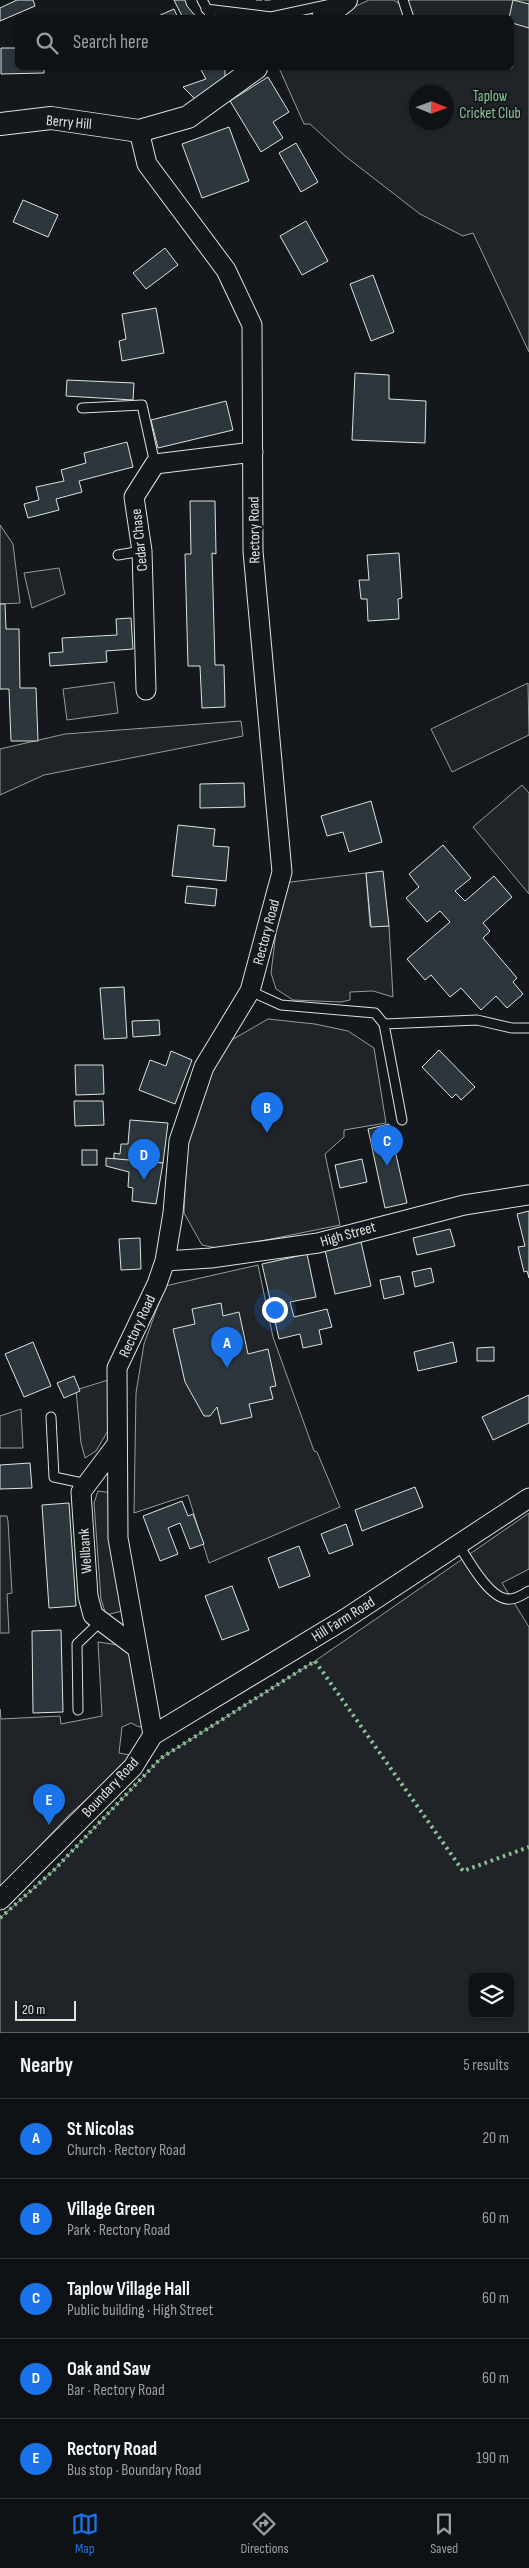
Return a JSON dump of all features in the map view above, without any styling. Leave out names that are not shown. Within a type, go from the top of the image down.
[{"type":"street","points":[[327,15],[344,0]]},
{"type":"street","points":[[139,131],[188,117],[249,70]]},
{"type":"street","name":"Berry Hill","points":[[0,124],[51,118],[139,131]]},
{"type":"street","name":"Rectory Road","points":[[139,131],[147,164],[226,270],[252,325],[253,551],[282,872],[250,991],[204,1067],[179,1141],[173,1213],[165,1261],[157,1284],[117,1368],[118,1538],[153,1735]]},
{"type":"street","points":[[156,464],[253,452]]},
{"type":"street","name":"Cedar Chase","points":[[146,690],[142,551],[134,497],[156,464]]},
{"type":"street","name":"High Street","points":[[165,1261],[212,1258],[318,1243],[439,1210],[529,1195]]},
{"type":"street","name":"Wellbank","points":[[117,1444],[81,1492],[88,1596],[94,1615],[138,1648]]},
{"type":"street","name":"Hill Farm Road","points":[[153,1735],[345,1619],[529,1498]]},
{"type":"street","name":"Boundary Road","points":[[0,1900],[133,1767],[153,1735]]},
{"type":"lane","points":[[280,15],[344,0]]},
{"type":"lane","points":[[403,0],[408,15]]},
{"type":"lane","points":[[204,4],[261,15]]},
{"type":"lane","points":[[204,4],[210,15]]},
{"type":"lane","points":[[82,408],[142,404],[156,464]]},
{"type":"lane","points":[[118,554],[142,551]]},
{"type":"lane","points":[[250,991],[281,1005],[375,1013],[384,1024],[402,1120]]},
{"type":"lane","points":[[384,1024],[477,1020],[512,1028],[529,1028]]},
{"type":"lane","points":[[51,1418],[54,1477],[87,1484]]},
{"type":"lane","points":[[458,1544],[489,1589],[498,1596],[506,1599],[518,1598],[529,1592]]},
{"type":"lane","points":[[78,1710],[77,1644],[101,1620]]},
{"type":"green space","name":"Taplow Cricket Club","points":[[369,0],[394,0],[398,3],[411,0],[529,0],[529,352],[473,233],[463,236],[420,214],[345,156],[310,124],[304,124],[280,70],[514,70],[514,15],[336,15]]},
{"type":"green space","points":[[0,525],[13,544],[20,603],[0,604]]},
{"type":"green space","points":[[59,568],[65,594],[32,608],[24,573]]},
{"type":"green space","points":[[114,682],[118,713],[67,720],[63,689]]},
{"type":"green space","points":[[528,683],[529,735],[452,772],[431,729]]},
{"type":"green space","points":[[241,721],[243,736],[44,775],[0,795],[0,749],[65,734]]},
{"type":"green space","points":[[522,785],[529,793],[529,894],[473,827]]},
{"type":"green space","points":[[366,873],[370,926],[389,926],[393,997],[373,991],[350,992],[350,1000],[341,1002],[293,1000],[276,989],[271,973],[282,883]]},
{"type":"green space","points":[[268,1019],[315,1024],[348,1031],[374,1048],[386,1123],[344,1130],[344,1137],[325,1154],[340,1225],[222,1249],[202,1245],[184,1213],[187,1150],[199,1097],[223,1045]]},
{"type":"green space","points":[[258,1265],[273,1337],[314,1451],[317,1452],[340,1507],[209,1563],[188,1495],[134,1513],[136,1393],[144,1344],[165,1286]]},
{"type":"green space","points":[[108,1380],[113,1422],[96,1451],[85,1458],[81,1443],[76,1390]]},
{"type":"green space","points":[[21,1409],[23,1448],[0,1448],[0,1416]]},
{"type":"green space","points":[[98,1491],[112,1493],[126,1610],[106,1615],[101,1599],[94,1503]]},
{"type":"green space","points":[[529,1513],[529,1569],[502,1583],[529,1627],[529,2033],[0,2033],[0,1918],[53,1871],[161,1758],[315,1661]]},
{"type":"green space","points":[[0,1516],[7,1516],[8,1521],[12,1593],[7,1594],[9,1633],[0,1633]]},
{"type":"green space","points":[[98,1642],[125,1646],[148,1675],[144,1726],[139,1727],[131,1723],[122,1727],[119,1753],[135,1756],[69,1815],[0,1888],[0,1709],[1,1719],[60,1716],[61,1724],[102,1716]]},
{"type":"building","points":[[17,0],[33,0],[35,6],[0,21],[0,8]]},
{"type":"building","points":[[174,0],[185,0],[187,6],[194,15],[182,15]]},
{"type":"building","points":[[513,0],[529,4],[529,28],[514,24],[514,15],[510,15]]},
{"type":"building","points":[[174,9],[177,15],[160,15]]},
{"type":"building","points":[[1,48],[15,48],[15,70],[44,70],[44,73],[1,74]]},
{"type":"building","points":[[201,70],[225,70],[225,80],[195,99],[183,87],[206,79]]},
{"type":"building","points":[[268,77],[289,112],[273,122],[283,138],[261,152],[230,101]]},
{"type":"building","points":[[229,127],[249,181],[202,198],[182,144]]},
{"type":"building","points":[[296,143],[318,182],[301,192],[279,153]]},
{"type":"building","points":[[23,200],[58,215],[48,237],[13,222]]},
{"type":"building","points":[[306,221],[328,261],[302,275],[280,236]]},
{"type":"building","points":[[165,248],[178,265],[146,289],[133,273]]},
{"type":"building","points":[[373,275],[394,332],[371,341],[350,284]]},
{"type":"building","points":[[156,308],[164,353],[122,361],[119,341],[126,339],[122,314]]},
{"type":"building","points":[[355,373],[389,375],[389,399],[426,401],[425,443],[352,440]]},
{"type":"building","points":[[67,380],[134,383],[133,400],[66,396]]},
{"type":"building","points":[[226,401],[233,430],[158,448],[151,420]]},
{"type":"building","points":[[127,442],[133,467],[79,481],[82,492],[56,499],[59,510],[28,518],[24,504],[39,500],[36,487],[64,481],[61,470],[86,463],[84,453]]},
{"type":"building","points":[[190,501],[215,501],[216,554],[212,553],[215,665],[224,665],[225,707],[202,708],[200,666],[188,666],[185,554],[191,554]]},
{"type":"building","points":[[399,553],[402,598],[398,599],[399,619],[368,621],[367,599],[361,599],[359,580],[369,580],[367,555]]},
{"type":"building","points":[[0,604],[5,604],[6,629],[19,629],[20,688],[36,688],[38,741],[11,741],[9,689],[0,689]]},
{"type":"building","points":[[131,618],[133,649],[106,651],[107,662],[50,666],[49,653],[63,652],[62,638],[117,635],[116,619]]},
{"type":"building","points":[[244,783],[245,807],[200,808],[200,784]]},
{"type":"building","points":[[371,801],[382,842],[349,852],[343,832],[327,836],[321,816]]},
{"type":"building","points":[[178,825],[215,829],[213,846],[229,847],[226,881],[172,876]]},
{"type":"building","points":[[443,845],[471,878],[455,891],[465,901],[494,876],[512,897],[483,923],[490,931],[483,938],[517,978],[513,982],[523,994],[507,1008],[496,996],[481,1010],[461,988],[450,997],[431,975],[425,980],[407,959],[450,922],[440,911],[427,922],[406,898],[419,887],[409,874]]},
{"type":"building","points":[[383,871],[389,926],[371,927],[366,873]]},
{"type":"building","points":[[187,886],[217,889],[215,906],[185,903]]},
{"type":"building","points":[[124,987],[127,1038],[104,1039],[100,988]]},
{"type":"building","points":[[159,1020],[160,1035],[133,1037],[132,1021]]},
{"type":"building","points":[[439,1050],[475,1087],[461,1100],[456,1094],[452,1098],[422,1067]]},
{"type":"building","points":[[171,1051],[192,1060],[175,1104],[139,1090],[150,1060],[166,1066]]},
{"type":"building","points":[[75,1065],[103,1065],[104,1094],[76,1095]]},
{"type":"building","points":[[74,1101],[103,1101],[104,1125],[75,1126]]},
{"type":"building","points":[[130,1120],[168,1123],[163,1163],[114,1159],[114,1153],[120,1154],[121,1144],[128,1144]]},
{"type":"building","points":[[389,1124],[407,1203],[385,1208],[368,1129]]},
{"type":"building","points":[[82,1150],[97,1150],[97,1165],[82,1165]]},
{"type":"building","points":[[106,1158],[163,1163],[156,1204],[132,1201],[133,1188],[128,1187],[129,1172],[106,1166]]},
{"type":"building","points":[[362,1159],[367,1182],[340,1188],[335,1165]]},
{"type":"building","points":[[529,1211],[529,1278],[527,1271],[524,1272],[518,1247],[525,1246],[517,1214]]},
{"type":"building","points":[[450,1229],[455,1246],[417,1255],[413,1238]]},
{"type":"building","points":[[140,1238],[141,1269],[121,1270],[119,1239]]},
{"type":"building","points":[[361,1242],[371,1286],[335,1294],[325,1250]]},
{"type":"building","points":[[307,1254],[316,1297],[290,1302],[294,1317],[327,1309],[332,1327],[319,1330],[322,1344],[303,1348],[300,1334],[279,1339],[262,1264]]},
{"type":"building","points":[[431,1268],[434,1282],[415,1287],[412,1272]]},
{"type":"building","points":[[400,1276],[404,1294],[384,1299],[380,1280]]},
{"type":"building","points":[[221,1303],[223,1316],[239,1312],[248,1354],[268,1349],[276,1386],[270,1387],[273,1399],[249,1404],[252,1417],[221,1424],[217,1407],[210,1416],[204,1416],[185,1382],[173,1329],[195,1324],[192,1309]]},
{"type":"building","points":[[33,1342],[51,1386],[24,1397],[5,1354]]},
{"type":"building","points":[[453,1342],[457,1362],[418,1371],[414,1352]]},
{"type":"building","points":[[494,1347],[494,1361],[477,1361],[477,1348]]},
{"type":"building","points":[[74,1376],[80,1391],[64,1398],[57,1383]]},
{"type":"building","points":[[529,1395],[529,1423],[493,1440],[482,1417]]},
{"type":"building","points":[[30,1463],[32,1488],[0,1489],[0,1465]]},
{"type":"building","points":[[415,1487],[423,1507],[362,1531],[355,1510]]},
{"type":"building","points":[[182,1501],[188,1516],[193,1514],[204,1544],[190,1549],[180,1523],[168,1528],[178,1554],[160,1561],[143,1516]]},
{"type":"building","points":[[69,1503],[76,1606],[49,1608],[42,1505]]},
{"type":"building","points":[[346,1524],[353,1545],[329,1554],[321,1534]]},
{"type":"building","points":[[299,1546],[310,1576],[279,1588],[268,1558]]},
{"type":"building","points":[[232,1586],[249,1630],[222,1640],[205,1596]]},
{"type":"building","points":[[61,1630],[63,1712],[33,1713],[32,1631]]},
{"type":"hedge","points":[[0,1918],[53,1871],[161,1758],[315,1661],[463,1871],[529,1847]]},
{"type":"fence","points":[[256,0],[272,0]]},
{"type":"place","name":"Village Green","points":[[267,1133]]},
{"type":"place","name":"Taplow Village Hall","points":[[387,1166]]},
{"type":"place","name":"Oak and Saw","points":[[144,1180]]},
{"type":"place","name":"St Nicolas","points":[[227,1368]]},
{"type":"place","name":"Rectory Road","points":[[49,1825]]}]
